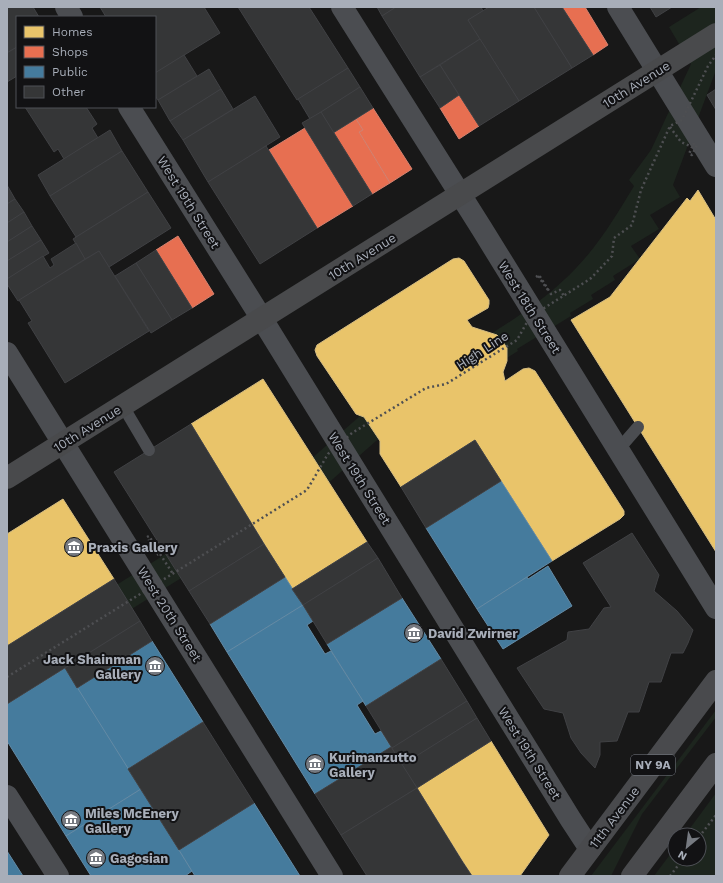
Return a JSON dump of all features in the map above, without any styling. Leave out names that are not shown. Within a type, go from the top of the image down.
[{"type":"highway","name":"11th Avenue","points":[[570,876],[716,681]]},
{"type":"highway","points":[[632,876],[716,764]]},
{"type":"main road","name":"10th Avenue","points":[[7,478],[716,34]]},
{"type":"street","points":[[66,7],[71,16]]},
{"type":"street","name":"West 18th Street","points":[[342,7],[716,608]]},
{"type":"street","points":[[618,7],[716,166]]},
{"type":"street","name":"West 19th Street","points":[[130,108],[590,849]]},
{"type":"street","name":"West 20th Street","points":[[7,353],[332,876]]},
{"type":"street","points":[[7,796],[58,876]]},
{"type":"lane","points":[[123,406],[149,450]]},
{"type":"lane","points":[[618,450],[638,427]]},
{"type":"path","name":"High Line","points":[[7,677],[307,490],[328,454],[352,433],[426,388],[446,384],[518,340],[530,317],[590,279],[612,256],[614,238],[632,225],[641,190],[670,126],[682,120],[708,66],[716,55]]},
{"type":"path","points":[[670,126],[681,142],[692,147]]},
{"type":"path","points":[[548,290],[537,276],[539,275],[551,294],[560,290],[564,296]]},
{"type":"path","points":[[149,536],[160,553]]},
{"type":"path","points":[[148,542],[151,540],[173,574]]},
{"type":"path","points":[[707,827],[716,815]]},
{"type":"path","points":[[670,876],[677,867]]},
{"type":"shaded area","points":[[701,7],[716,7],[716,70],[673,185],[680,197],[650,215],[659,229],[631,246],[640,259],[613,276],[615,280],[591,295],[593,299],[570,313],[571,316],[517,349],[518,351],[376,441],[317,493],[7,687],[7,654],[264,492],[311,459],[360,416],[359,415],[423,377],[510,322],[534,305],[567,277],[601,238],[634,186],[629,180],[651,150],[691,64],[669,27]]},
{"type":"shaded area","points":[[716,710],[716,717],[642,814],[611,876],[591,876]]},
{"type":"shaded area","points":[[716,793],[716,876],[654,876],[667,859],[667,867],[707,867],[707,827],[691,827]]},
{"type":"building: Homes","points":[[698,190],[716,220],[716,552],[571,320],[610,297],[687,198],[690,201]]},
{"type":"building: Homes","points":[[459,258],[464,261],[489,300],[488,308],[467,320],[472,327],[497,335],[507,348],[507,361],[503,372],[505,381],[523,369],[529,368],[535,371],[624,511],[624,515],[620,519],[552,561],[475,440],[401,487],[380,454],[380,441],[364,417],[356,414],[317,356],[315,350],[317,345],[453,259]]},
{"type":"building: Homes","points":[[263,379],[367,542],[292,589],[191,424]]},
{"type":"building: Homes","points":[[63,499],[114,579],[7,646],[7,534]]},
{"type":"building: Homes","points":[[491,741],[549,835],[520,876],[472,876],[417,788]]},
{"type":"building: Shops","points":[[562,7],[585,7],[608,45],[593,55]]},
{"type":"building: Shops","points":[[459,95],[479,126],[459,139],[440,108]]},
{"type":"building: Shops","points":[[373,108],[412,169],[390,183],[359,132],[363,130],[356,119]]},
{"type":"building: Shops","points":[[356,119],[363,130],[359,132],[390,183],[372,194],[333,133]]},
{"type":"building: Shops","points":[[305,128],[353,206],[317,228],[269,150]]},
{"type":"building: Shops","points":[[178,236],[214,294],[192,308],[156,250]]},
{"type":"building: Public","points":[[501,481],[552,561],[477,609],[426,528]]},
{"type":"building: Public","points":[[548,566],[572,606],[503,649],[477,609],[527,577],[528,579]]},
{"type":"building: Public","points":[[285,577],[303,605],[227,652],[210,624]]},
{"type":"building: Public","points":[[402,598],[441,659],[366,706],[327,644]]},
{"type":"building: Public","points":[[303,605],[313,621],[307,625],[325,654],[331,651],[363,701],[357,705],[375,734],[381,731],[391,747],[315,794],[227,652]]},
{"type":"building: Public","points":[[152,641],[203,722],[128,769],[77,688]]},
{"type":"building: Public","points":[[65,668],[141,789],[66,836],[7,741],[7,704]]},
{"type":"building: Public","points":[[141,789],[192,871],[185,876],[91,876],[66,836]]},
{"type":"building: Public","points":[[254,803],[300,876],[195,876],[179,850]]},
{"type":"building: Public","points":[[7,851],[23,876],[7,876]]},
{"type":"building: Other","points":[[7,7],[33,7],[38,16],[16,16],[16,48],[8,52]]},
{"type":"building: Other","points":[[100,7],[204,7],[220,33],[156,72],[156,16],[105,16]]},
{"type":"building: Other","points":[[238,7],[309,7],[348,68],[297,100]]},
{"type":"building: Other","points":[[377,7],[396,7],[382,16]]},
{"type":"building: Other","points":[[396,7],[481,7],[483,11],[468,20],[480,39],[420,77],[382,16]]},
{"type":"building: Other","points":[[489,7],[534,7],[572,68],[519,101],[468,20]]},
{"type":"building: Other","points":[[534,7],[562,7],[593,55],[572,68]]},
{"type":"building: Other","points":[[650,7],[672,7],[656,17]]},
{"type":"building: Other","points":[[480,39],[519,101],[479,126],[440,65]]},
{"type":"building: Other","points":[[16,48],[16,77],[7,82],[7,53]]},
{"type":"building: Other","points":[[184,55],[197,76],[158,100],[156,97],[156,72]]},
{"type":"building: Other","points":[[440,65],[459,95],[440,108],[420,77]]},
{"type":"building: Other","points":[[348,68],[360,87],[310,119],[298,99]]},
{"type":"building: Other","points":[[209,69],[221,89],[170,121],[158,100]]},
{"type":"building: Other","points":[[360,87],[373,108],[333,133],[321,112]]},
{"type":"building: Other","points":[[221,89],[233,109],[183,140],[170,121]]},
{"type":"building: Other","points":[[716,89],[716,110],[707,95]]},
{"type":"building: Other","points":[[255,96],[280,137],[208,182],[183,140]]},
{"type":"building: Other","points":[[26,108],[87,108],[97,124],[92,128],[98,138],[64,159],[58,149],[54,152]]},
{"type":"building: Other","points":[[321,112],[372,194],[353,206],[302,123]]},
{"type":"building: Other","points":[[110,130],[122,151],[50,196],[38,175]]},
{"type":"building: Other","points":[[266,146],[317,228],[260,264],[208,182]]},
{"type":"building: Other","points":[[122,151],[148,192],[76,237],[50,196]]},
{"type":"building: Other","points":[[7,185],[15,199],[7,204]]},
{"type":"building: Other","points":[[148,192],[171,228],[109,267],[99,251],[85,259],[73,239]]},
{"type":"building: Other","points":[[15,199],[24,212],[7,223],[7,204]]},
{"type":"building: Other","points":[[24,212],[32,226],[7,242],[7,223]]},
{"type":"building: Other","points":[[32,226],[41,240],[7,261],[7,242]]},
{"type":"building: Other","points":[[41,240],[49,253],[7,279],[7,261]]},
{"type":"building: Other","points":[[76,243],[85,259],[18,301],[7,284],[7,279],[43,256],[50,268],[54,265],[51,259]]},
{"type":"building: Other","points":[[156,250],[192,308],[172,320],[136,263]]},
{"type":"building: Other","points":[[99,251],[149,331],[65,383],[28,323],[32,321],[19,300]]},
{"type":"building: Other","points":[[136,263],[172,320],[151,333],[115,276]]},
{"type":"building: Other","points":[[191,424],[264,544],[189,591],[114,472]]},
{"type":"building: Other","points":[[475,440],[501,481],[426,528],[401,487]]},
{"type":"building: Other","points":[[632,533],[659,575],[654,591],[677,611],[693,630],[683,653],[671,653],[661,682],[649,682],[639,712],[628,712],[617,741],[600,742],[600,755],[595,768],[581,753],[571,738],[563,713],[544,709],[517,668],[567,640],[568,632],[589,629],[604,608],[611,607],[583,563]]},
{"type":"building: Other","points":[[367,542],[378,558],[303,605],[292,589]]},
{"type":"building: Other","points":[[264,544],[285,577],[210,624],[189,591]]},
{"type":"building: Other","points":[[378,558],[402,598],[327,644],[303,605]]},
{"type":"building: Other","points":[[114,579],[140,621],[7,704],[7,646]]},
{"type":"building: Other","points":[[140,621],[152,641],[77,688],[65,668]]},
{"type":"building: Other","points":[[441,659],[467,701],[392,748],[366,706]]},
{"type":"building: Other","points":[[467,701],[477,718],[402,765],[392,748]]},
{"type":"building: Other","points":[[477,718],[491,741],[417,788],[402,765]]},
{"type":"building: Other","points":[[203,722],[254,803],[179,850],[128,769]]},
{"type":"building: Other","points":[[391,747],[417,788],[341,835],[315,794]]},
{"type":"building: Other","points":[[417,788],[472,876],[367,876],[341,835]]},
{"type":"place","name":"Praxis Gallery","points":[[74,547]]},
{"type":"place","name":"David Zwirner","points":[[414,633]]},
{"type":"place","name":"Jack Shainman Gallery","points":[[155,666]]},
{"type":"place","name":"Kurimanzutto Gallery","points":[[315,764]]},
{"type":"place","name":"Miles McEnery Gallery","points":[[71,820]]},
{"type":"place","name":"Gagosian","points":[[96,858]]}]
